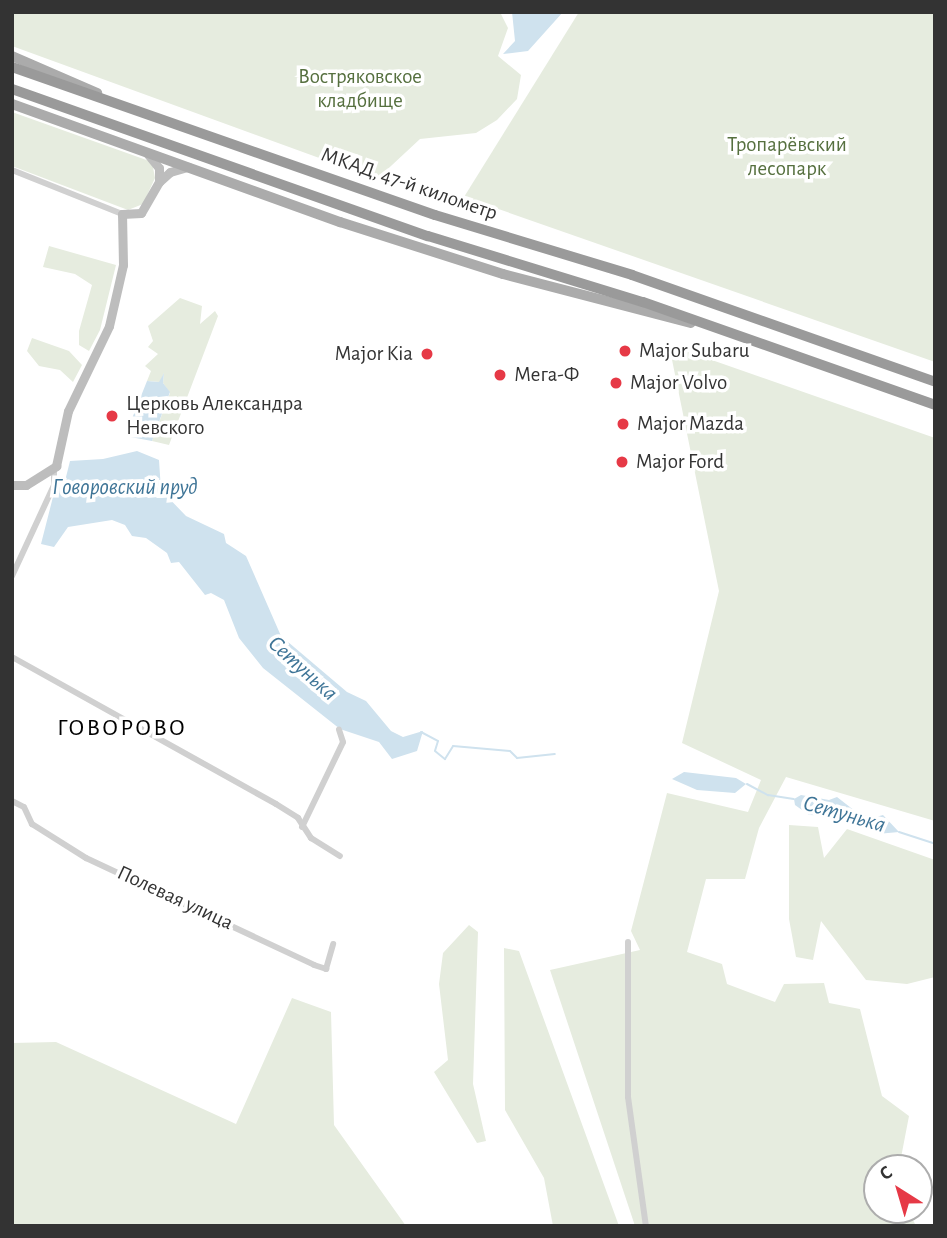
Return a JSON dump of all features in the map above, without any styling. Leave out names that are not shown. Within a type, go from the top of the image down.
[{"type":"highway","name":"МКАД, 47-й километр","points":[[12,67],[435,215],[632,275],[935,382]]},
{"type":"highway","name":"МКАД, 47-й километр","points":[[12,89],[407,229],[729,332],[935,405]]},
{"type":"main road","points":[[12,56],[129,108]]},
{"type":"main road","points":[[12,104],[503,274],[729,332]]},
{"type":"street","points":[[146,152],[159,167],[159,182]]},
{"type":"street","points":[[12,170],[122,214],[141,212],[159,182],[177,169],[190,167]]},
{"type":"street","points":[[12,576],[54,485],[54,470],[68,411],[109,326],[123,265],[122,214]]},
{"type":"street","points":[[12,485],[26,485],[54,470]]},
{"type":"street","points":[[12,657],[276,804],[298,818],[302,827],[340,856]]},
{"type":"street","points":[[302,827],[343,742],[339,730]]},
{"type":"street","name":"Полевая улица","points":[[12,801],[24,807],[32,824],[86,858],[314,965],[326,969],[333,944]]},
{"type":"street","points":[[628,942],[628,1097],[646,1226]]},
{"type":"green space","name":"Востряковское кладбище","points":[[12,12],[500,12],[508,28],[498,56],[521,75],[517,99],[497,120],[476,133],[420,139],[377,179],[12,46]]},
{"type":"green space","name":"Тропарёвский лесопарк","points":[[579,12],[935,12],[935,362],[464,197]]},
{"type":"green space","points":[[12,112],[152,162],[155,178],[143,204],[128,210],[12,166]]},
{"type":"green space","points":[[49,246],[116,265],[100,330],[89,351],[79,345],[79,331],[92,285],[75,274],[43,267]]},
{"type":"green space","points":[[180,298],[202,306],[200,324],[215,311],[218,316],[169,445],[152,441],[170,393],[163,383],[164,373],[160,382],[147,381],[151,371],[145,366],[158,354],[148,347],[153,341],[148,326]]},
{"type":"green space","points":[[32,338],[69,351],[82,365],[73,382],[60,370],[39,366],[27,351]]},
{"type":"green space","points":[[669,345],[935,438],[935,821],[786,777],[759,828],[745,879],[706,879],[687,952],[722,964],[727,984],[775,1002],[784,984],[824,983],[829,1003],[860,1009],[882,1096],[909,1116],[902,1154],[863,1154],[863,1224],[916,1226],[635,1226],[550,970],[640,950],[631,931],[667,793],[748,812],[761,780],[682,743],[719,591]]},
{"type":"green space","points":[[789,825],[818,827],[824,858],[847,829],[935,860],[935,977],[907,984],[866,980],[821,921],[813,960],[796,957],[789,919]]},
{"type":"green space","points":[[469,925],[478,932],[473,1084],[486,1141],[477,1143],[434,1072],[448,1060],[439,984],[443,953]]},
{"type":"green space","points":[[504,948],[519,951],[619,1226],[553,1226],[544,1178],[505,1110]]},
{"type":"green space","points":[[292,998],[331,1012],[334,1125],[406,1226],[12,1226],[12,1043],[56,1042],[236,1124]]},
{"type":"water","points":[[512,12],[563,12],[528,51],[503,54],[515,41]]},
{"type":"water","points":[[164,373],[163,383],[170,392],[152,441],[125,436],[147,381],[159,382]]},
{"type":"water","name":"Говоровский пруд","points":[[137,451],[159,460],[161,490],[186,516],[224,534],[226,543],[246,556],[281,636],[347,692],[366,701],[391,731],[403,737],[423,731],[417,751],[392,759],[379,742],[340,729],[263,668],[239,638],[224,600],[211,593],[205,595],[179,562],[171,563],[167,553],[146,538],[132,536],[125,525],[112,520],[68,527],[54,547],[41,544],[54,493],[65,481],[70,461],[103,459]]},
{"type":"water","points":[[684,772],[736,778],[746,784],[735,793],[697,790],[672,779]]},
{"type":"water","points":[[801,795],[829,800],[837,797],[855,811],[872,818],[883,815],[899,832],[877,834],[840,816],[809,815],[795,805],[794,799]]},
{"type":"waterway","name":"Сетунька","points":[[421,732],[438,741],[435,751],[445,759],[453,746],[510,751],[517,758],[555,754]]},
{"type":"waterway","name":"Сетунька","points":[[747,784],[768,795],[794,799]]},
{"type":"waterway","name":"Сетунька","points":[[899,832],[935,844]]},
{"type":"place","name":"Major Subaru","points":[[625,351]]},
{"type":"place","name":"Major Kia","points":[[427,354]]},
{"type":"place","name":"Мега-Ф","points":[[500,375]]},
{"type":"place","name":"Major Volvo","points":[[616,383]]},
{"type":"place","name":"Церковь Александра Невского","points":[[112,416]]},
{"type":"place","name":"Major Mazda","points":[[623,424]]},
{"type":"place","name":"Major Ford","points":[[622,462]]},
{"type":"district","name":"ГОВОРОВО","points":[[122,729]]}]
